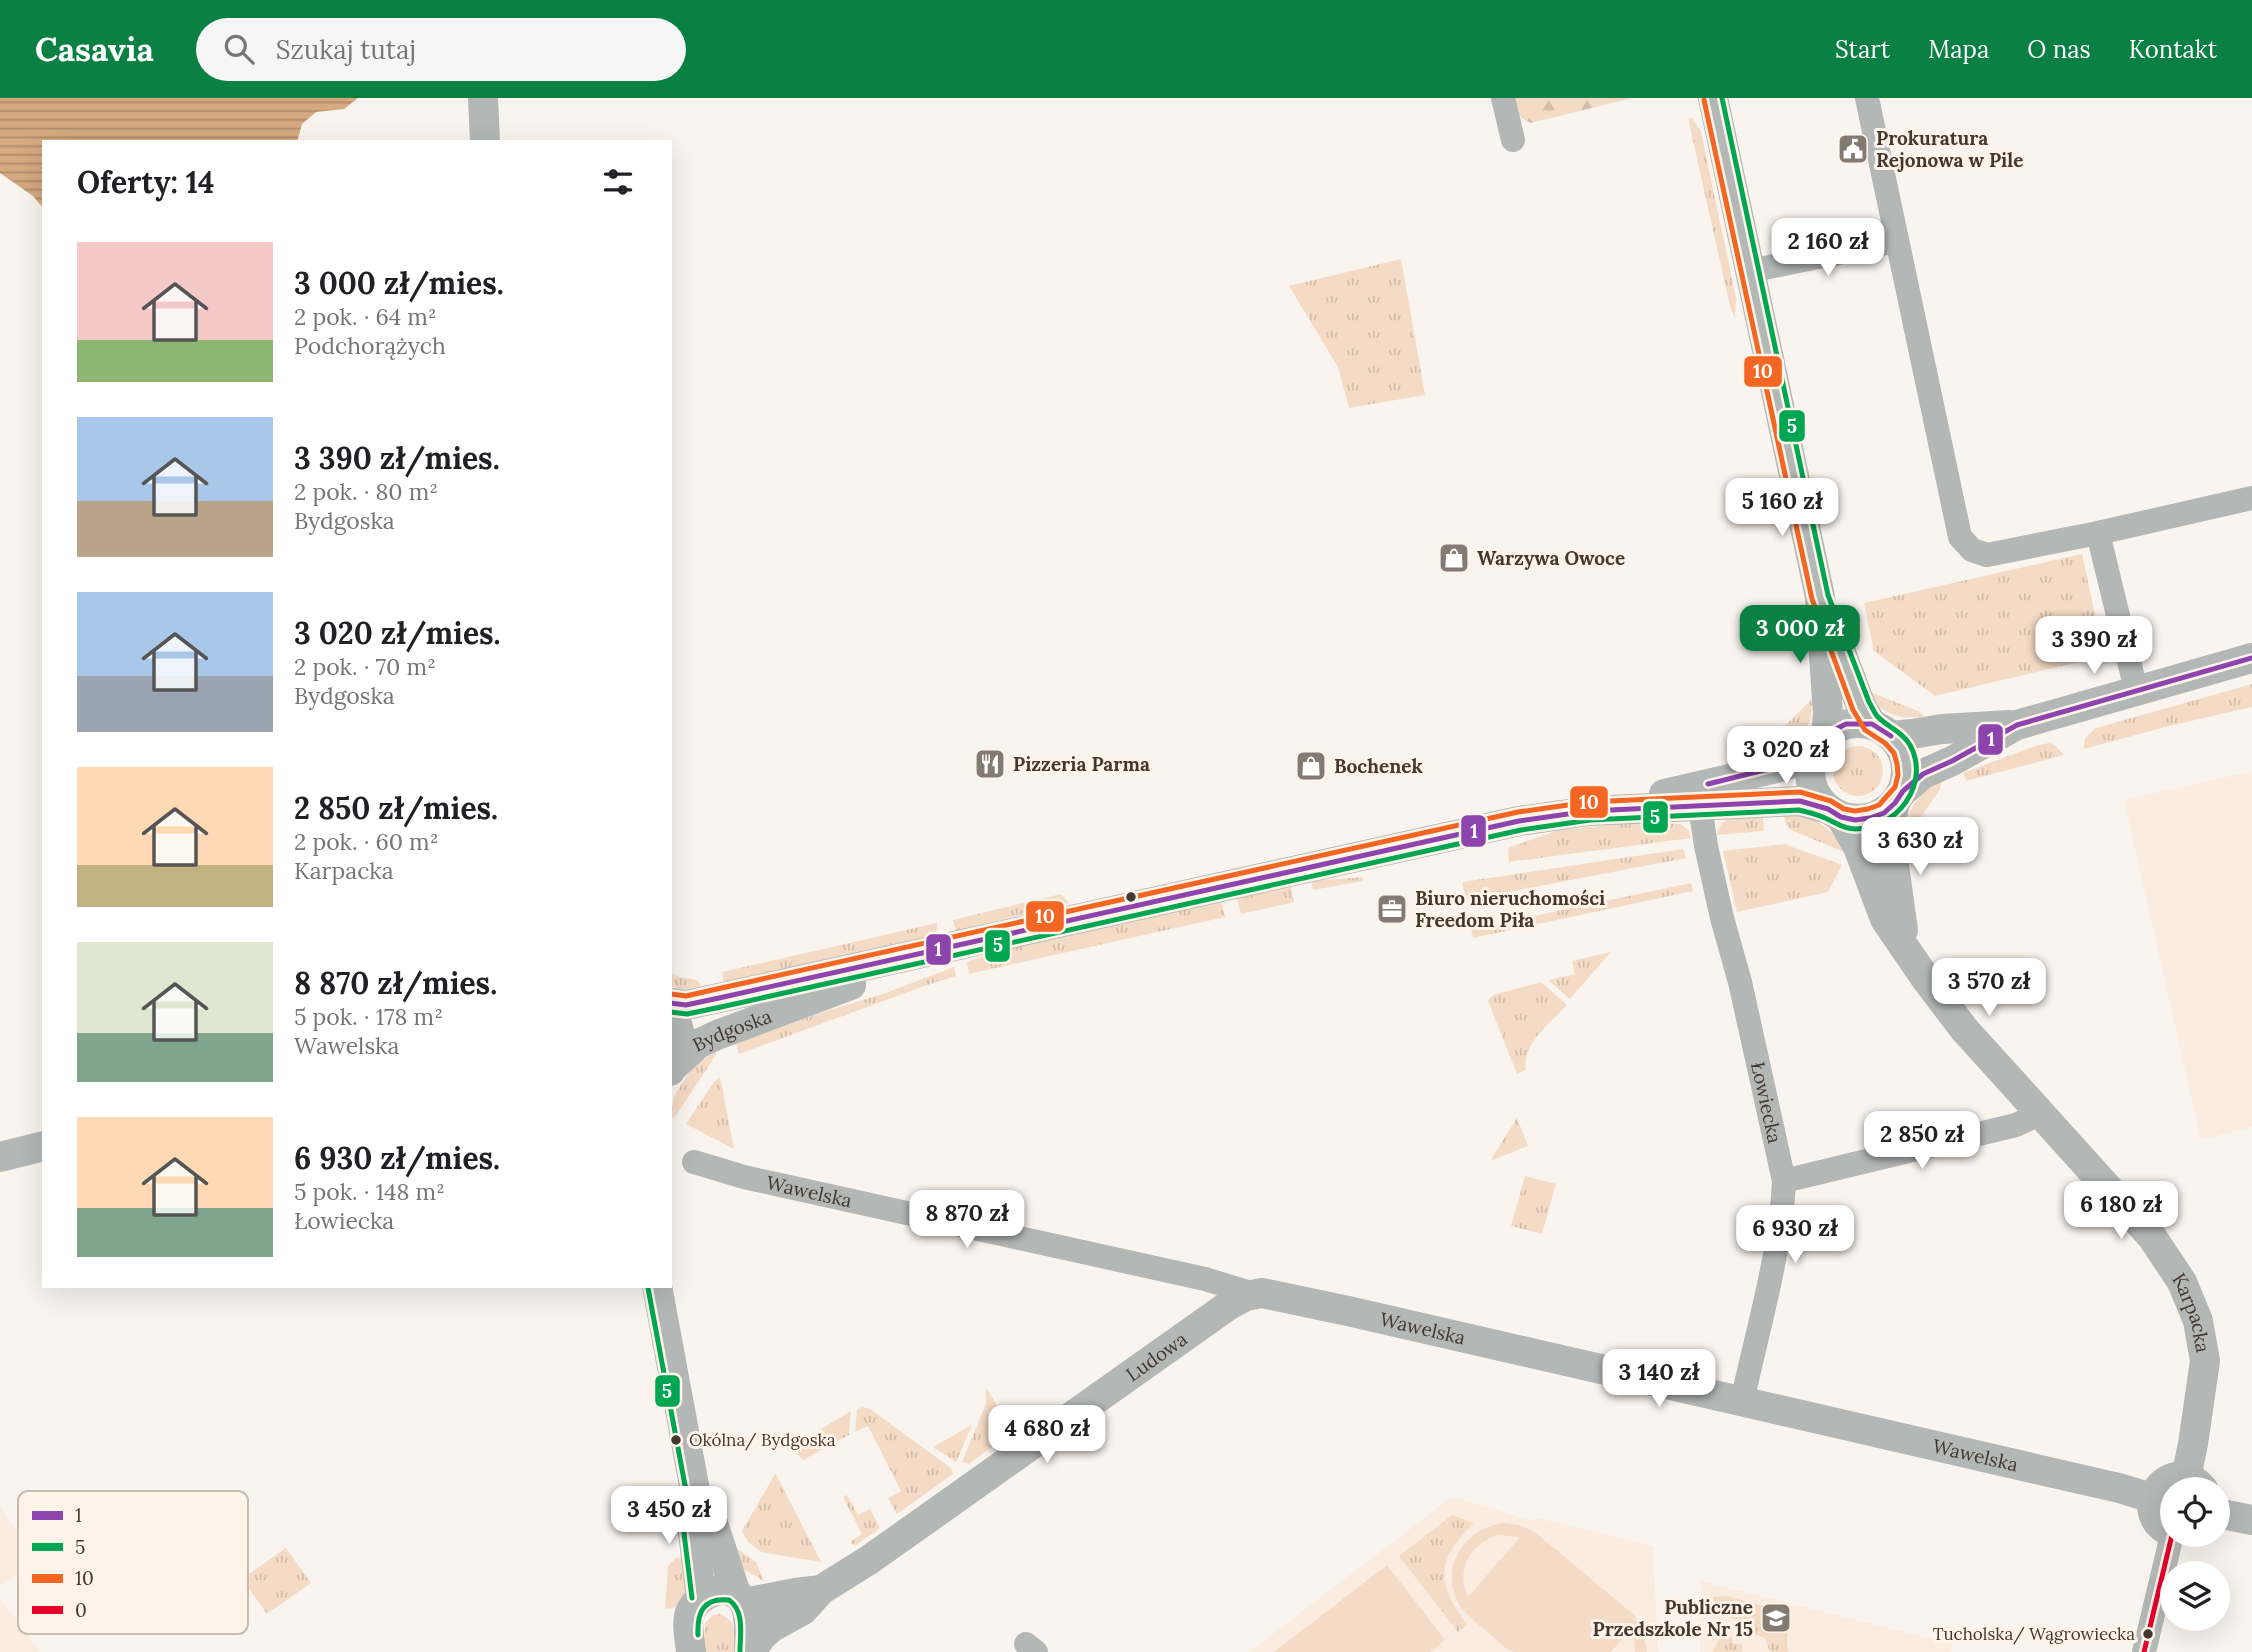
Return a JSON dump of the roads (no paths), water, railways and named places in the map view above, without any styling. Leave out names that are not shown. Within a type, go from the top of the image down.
[{"type":"street","points":[[483,98],[485,140]]},
{"type":"street","points":[[1503,98],[1513,140]]},
{"type":"street","points":[[1713,98],[1820,597],[1861,706],[1902,749],[1907,776],[1899,797]]},
{"type":"street","points":[[1867,98],[1960,537],[1972,550],[1987,555],[2252,498]]},
{"type":"street","points":[[1750,271],[1896,241]]},
{"type":"street","points":[[2098,533],[2136,691]]},
{"type":"street","points":[[1820,597],[1828,715],[1821,742],[1811,761],[1810,774],[1818,798],[1834,813],[1855,820],[1884,813],[1923,774],[2017,725]]},
{"type":"street","points":[[1821,742],[1846,724],[1859,723],[1881,730],[1912,734],[1942,729],[2017,725],[2252,658]]},
{"type":"street","name":"Bydgoska","points":[[672,1003],[687,1004],[953,947],[1506,824],[1589,811],[1763,771],[1793,762],[1821,742]]},
{"type":"street","name":"Karpacka","points":[[1899,797],[1889,830],[1905,948]]},
{"type":"street","name":"Bydgoska","points":[[1589,811],[1800,801],[1834,813]]},
{"type":"street","name":"Łowiecka","points":[[1700,806],[1719,905],[1741,982],[1784,1181],[1783,1208],[1742,1402]]},
{"type":"street","name":"Karpacka","points":[[1834,813],[1858,847],[1885,919],[1964,1029],[2168,1258],[2192,1304],[2206,1361],[2195,1432],[2194,1477]]},
{"type":"street","name":"Bydgoska","points":[[672,1068],[698,1044],[726,1031],[953,947]]},
{"type":"street","points":[[672,1016],[681,1038],[680,1052],[672,1068]]},
{"type":"street","points":[[1784,1181],[2016,1125],[2041,1113]]},
{"type":"street","points":[[0,1157],[42,1146]]},
{"type":"street","name":"Wawelska","points":[[694,1162],[770,1183],[1205,1279],[1254,1294],[1271,1294],[1348,1311],[2119,1488],[2152,1498]]},
{"type":"street","points":[[657,1288],[696,1496],[692,1525],[701,1597],[695,1603],[688,1620],[691,1652]]},
{"type":"street","name":"Ludowa","points":[[750,1652],[772,1627],[803,1610],[821,1590],[869,1560],[1214,1315],[1238,1300],[1254,1294]]},
{"type":"street","points":[[2160,1487],[2152,1498],[2153,1516],[2160,1525]]},
{"type":"street","points":[[696,1496],[712,1520],[745,1592],[750,1652]]},
{"type":"street","points":[[2230,1516],[2252,1520]]},
{"type":"street","points":[[2144,1652],[2169,1547]]},
{"type":"street","name":"Ludowa","points":[[701,1597],[714,1591],[795,1593],[821,1590]]},
{"type":"place","name":"Prokuratura Rejonowa w Pile","points":[[1853,149]]},
{"type":"place","name":"Warzywa Owoce","points":[[1454,558]]},
{"type":"place","name":"Pizzeria Parma","points":[[990,764]]},
{"type":"place","name":"Bochenek","points":[[1311,766]]},
{"type":"place","name":"Biuro nieruchomości Freedom Piła","points":[[1392,909]]},
{"type":"place","name":"Okólna/ Bydgoska","points":[[676,1440]]},
{"type":"place","name":"Publiczne Przedszkole Nr 15","points":[[1776,1618]]},
{"type":"place","name":"Tucholska/ Wągrowiecka","points":[[2148,1634]]}]
